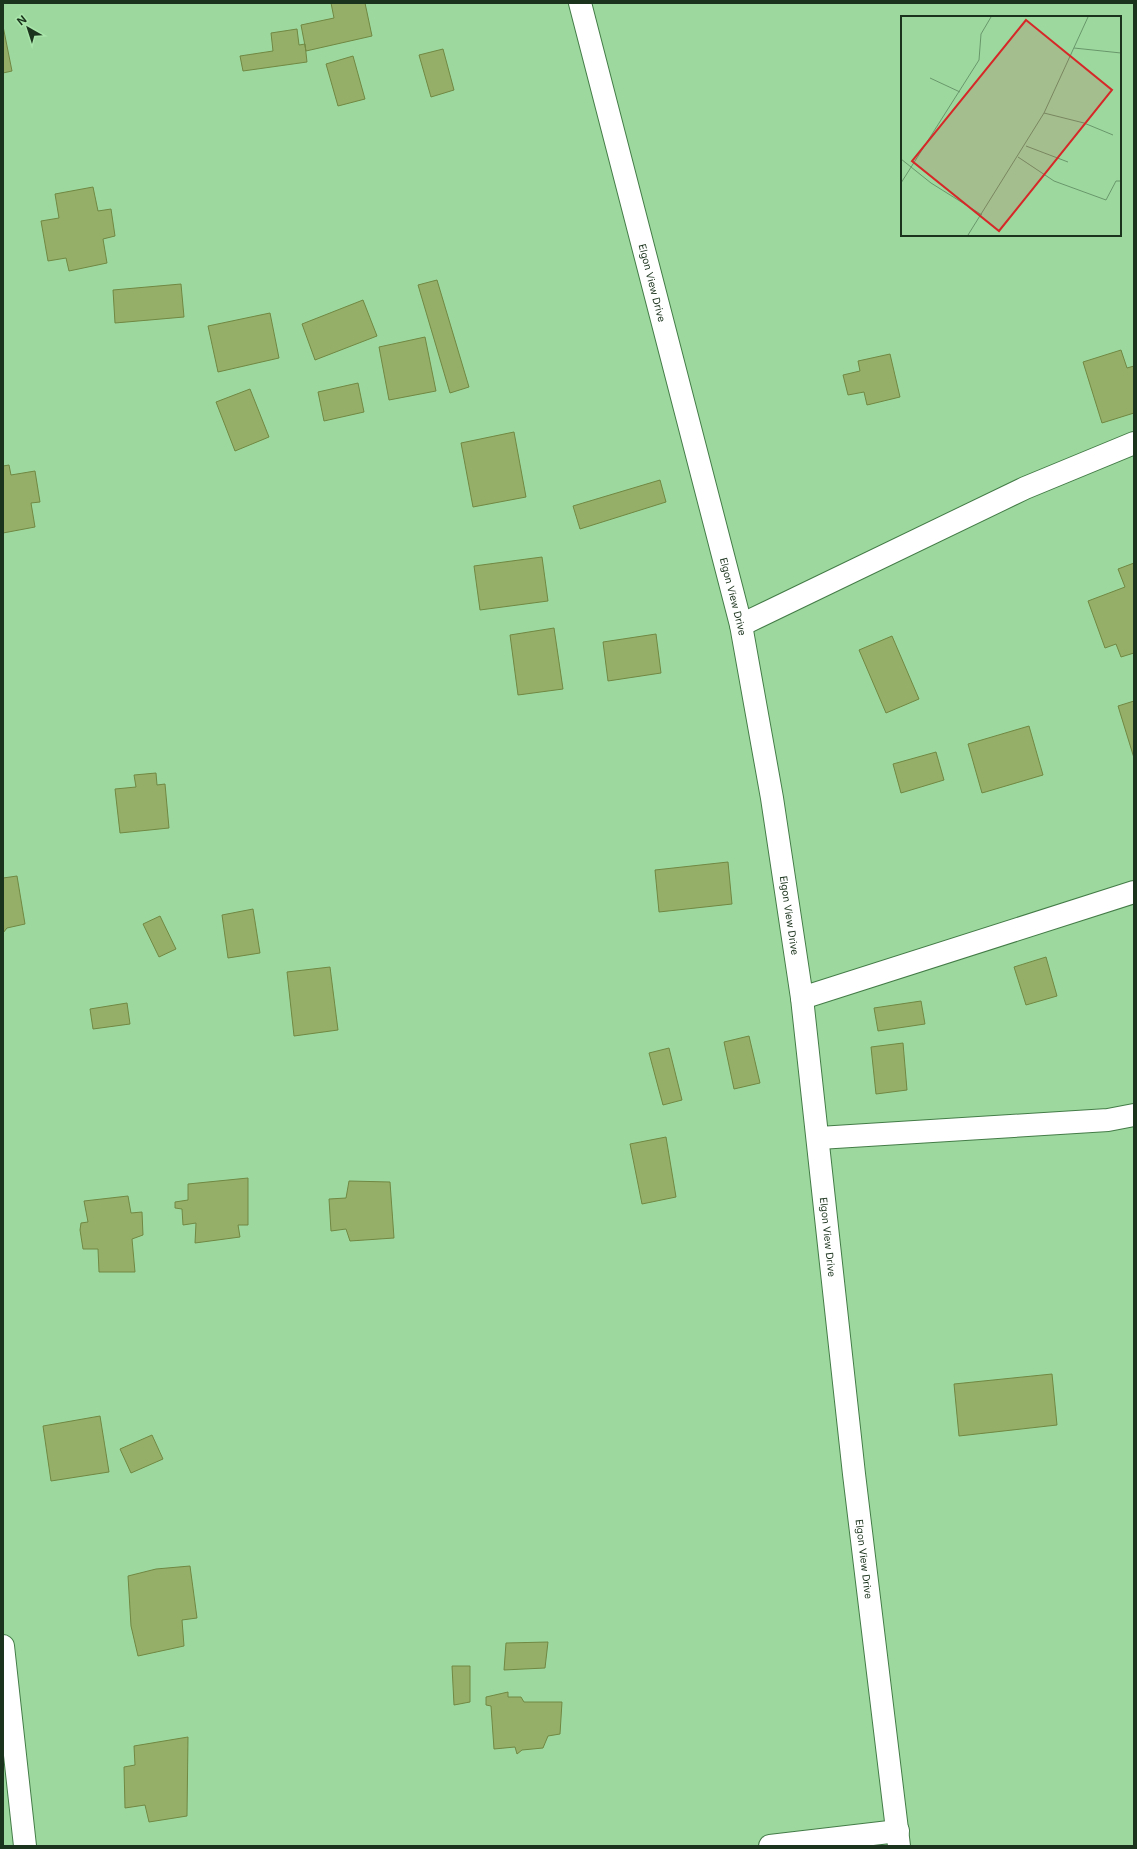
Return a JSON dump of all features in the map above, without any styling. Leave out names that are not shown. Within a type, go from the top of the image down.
[{"type":"street","name":"Elgon View Drive","points":[[580,3],[741,625],[772,798],[802,998],[854,1474],[899,1838]]},
{"type":"street","points":[[741,625],[1025,488],[1134,443]]},
{"type":"street","points":[[802,998],[1134,892]]},
{"type":"street","points":[[818,1138],[1108,1120],[1134,1115]]},
{"type":"street","points":[[3,1646],[25,1846]]},
{"type":"street","points":[[770,1846],[899,1838]]},
{"type":"building","points":[[331,3],[365,3],[372,36],[306,51],[301,25],[334,18]]},
{"type":"building","points":[[3,26],[12,71],[3,73]]},
{"type":"building","points":[[297,29],[299,45],[305,44],[307,62],[243,71],[240,56],[273,51],[271,33]]},
{"type":"building","points":[[443,49],[454,90],[431,97],[419,55]]},
{"type":"building","points":[[353,56],[365,99],[338,106],[326,64]]},
{"type":"building","points":[[93,187],[98,211],[111,209],[115,236],[103,239],[107,263],[69,271],[66,258],[48,261],[41,221],[59,218],[55,194]]},
{"type":"building","points":[[437,280],[469,387],[450,393],[418,285]]},
{"type":"building","points":[[181,284],[184,317],[115,323],[113,290]]},
{"type":"building","points":[[363,300],[377,336],[315,360],[302,324]]},
{"type":"building","points":[[270,313],[279,358],[218,372],[208,326]]},
{"type":"building","points":[[425,337],[436,391],[389,400],[379,347]]},
{"type":"building","points":[[1121,350],[1127,368],[1134,366],[1134,413],[1102,423],[1083,362]]},
{"type":"building","points":[[890,354],[900,397],[867,405],[864,392],[848,395],[843,375],[860,371],[858,361]]},
{"type":"building","points":[[358,383],[364,412],[324,421],[318,392]]},
{"type":"building","points":[[250,389],[269,437],[235,451],[216,402]]},
{"type":"building","points":[[514,432],[526,497],[473,507],[461,443]]},
{"type":"building","points":[[9,465],[11,475],[35,471],[40,502],[31,503],[35,527],[3,533],[3,466]]},
{"type":"building","points":[[660,480],[666,502],[580,529],[573,506]]},
{"type":"building","points":[[542,557],[548,601],[480,610],[474,566]]},
{"type":"building","points":[[1134,563],[1134,653],[1121,657],[1116,644],[1105,648],[1088,601],[1125,587],[1118,569]]},
{"type":"building","points":[[554,628],[563,689],[518,695],[510,635]]},
{"type":"building","points":[[656,634],[661,673],[608,681],[603,642]]},
{"type":"building","points":[[892,636],[919,699],[886,713],[859,650]]},
{"type":"building","points":[[1134,701],[1134,758],[1118,706]]},
{"type":"building","points":[[1029,726],[1043,775],[982,793],[968,744]]},
{"type":"building","points":[[936,752],[944,780],[901,793],[893,764]]},
{"type":"building","points":[[156,773],[157,785],[165,784],[169,828],[120,833],[115,789],[136,787],[134,775]]},
{"type":"building","points":[[728,862],[732,904],[659,912],[655,870]]},
{"type":"building","points":[[17,876],[25,924],[7,928],[3,933],[3,878]]},
{"type":"building","points":[[253,909],[260,953],[228,958],[222,915]]},
{"type":"building","points":[[160,916],[176,949],[159,957],[143,924]]},
{"type":"building","points":[[1046,957],[1057,996],[1026,1005],[1014,967]]},
{"type":"building","points":[[330,967],[338,1030],[294,1036],[287,972]]},
{"type":"building","points":[[921,1001],[925,1024],[878,1031],[874,1008]]},
{"type":"building","points":[[127,1003],[130,1024],[93,1029],[90,1009]]},
{"type":"building","points":[[749,1036],[760,1083],[734,1089],[724,1042]]},
{"type":"building","points":[[903,1043],[907,1090],[876,1094],[871,1047]]},
{"type":"building","points":[[669,1048],[682,1100],[663,1105],[649,1053]]},
{"type":"building","points":[[666,1137],[676,1197],[642,1204],[630,1144]]},
{"type":"building","points":[[248,1178],[248,1225],[238,1225],[240,1237],[195,1243],[196,1223],[183,1225],[182,1209],[175,1208],[175,1202],[188,1200],[188,1184]]},
{"type":"building","points":[[349,1181],[390,1182],[394,1238],[350,1241],[346,1229],[331,1231],[329,1199],[346,1198]]},
{"type":"building","points":[[128,1196],[131,1213],[142,1212],[143,1235],[132,1239],[135,1272],[99,1272],[98,1249],[83,1249],[80,1230],[81,1223],[88,1222],[84,1201]]},
{"type":"building","points":[[1052,1374],[1057,1425],[959,1436],[954,1384]]},
{"type":"building","points":[[100,1416],[109,1472],[51,1481],[43,1426]]},
{"type":"building","points":[[152,1435],[163,1459],[131,1473],[120,1449]]},
{"type":"building","points":[[190,1566],[197,1618],[182,1620],[184,1646],[138,1656],[131,1626],[128,1576],[156,1569]]},
{"type":"building","points":[[548,1642],[545,1668],[504,1670],[506,1643]]},
{"type":"building","points":[[452,1666],[470,1666],[470,1702],[454,1705]]},
{"type":"building","points":[[508,1692],[508,1697],[521,1697],[524,1702],[562,1702],[560,1734],[548,1736],[543,1748],[522,1750],[517,1754],[515,1747],[494,1749],[491,1706],[486,1705],[486,1697]]},
{"type":"building","points":[[188,1737],[187,1816],[149,1822],[145,1805],[125,1808],[124,1767],[135,1765],[134,1746]]}]
